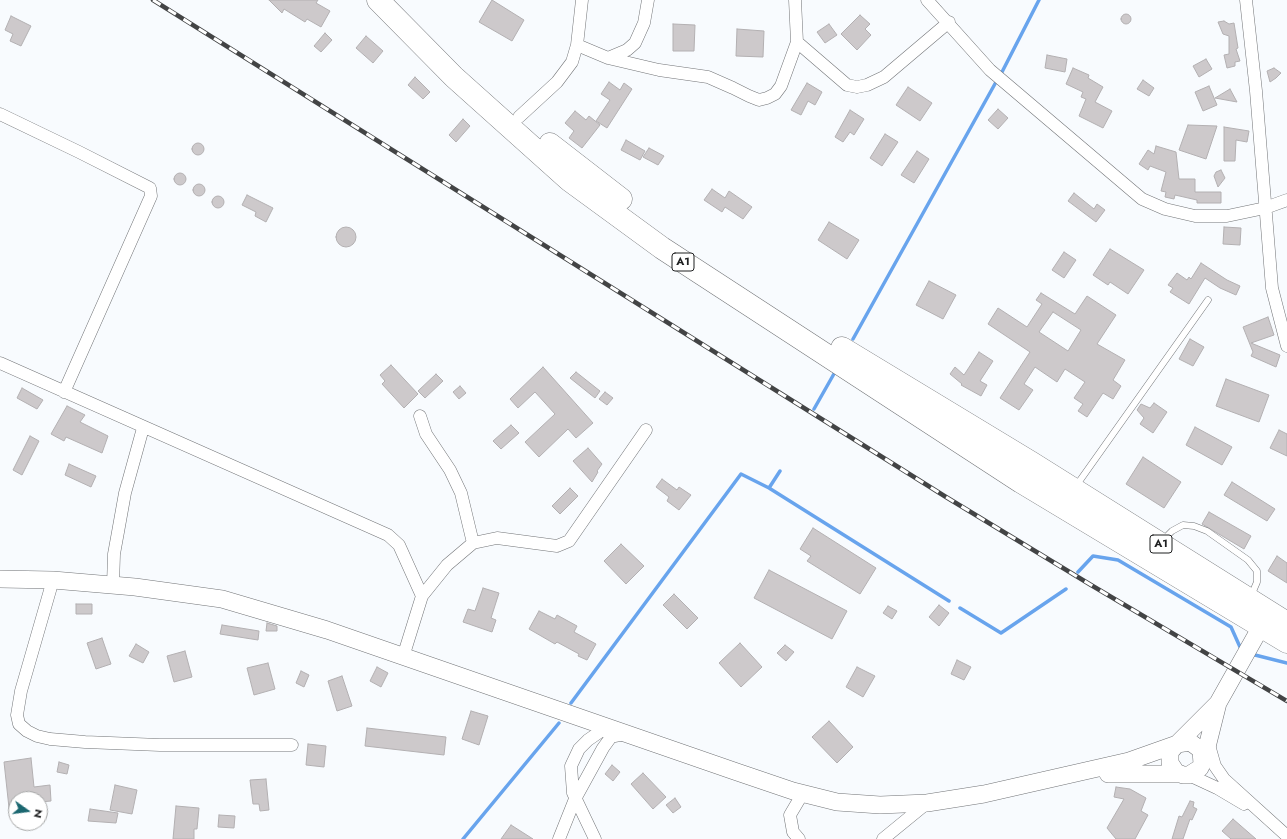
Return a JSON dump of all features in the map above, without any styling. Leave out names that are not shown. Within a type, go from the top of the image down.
[{"type":"highway","name":"A1","points":[[378,0],[454,77],[575,184],[668,252],[1067,497]]},
{"type":"highway","name":"A1","points":[[396,0],[518,118],[573,163],[672,239],[1152,551],[1273,620]]},
{"type":"highway","name":"A1","points":[[1152,551],[1250,600],[1273,620],[1287,642]]},
{"type":"street","points":[[518,118],[557,82],[572,62],[577,45],[582,0]]},
{"type":"street","points":[[608,58],[627,50],[635,43],[644,23],[648,0]]},
{"type":"street","points":[[577,45],[608,58],[659,70],[708,77],[759,100],[775,94],[781,86],[797,42],[795,0]]},
{"type":"street","points":[[927,0],[949,22],[990,70],[1142,199],[1165,209],[1196,216],[1227,216],[1265,208],[1287,200]]},
{"type":"street","points":[[1248,1],[1272,288],[1287,346]]},
{"type":"street","points":[[797,42],[847,85],[857,87],[867,85],[884,77],[949,22]]},
{"type":"street","points":[[0,114],[150,188],[151,196],[64,392]]},
{"type":"street","points":[[0,363],[143,428],[388,535],[399,545],[422,596]]},
{"type":"street","points":[[420,416],[426,434],[450,470],[461,493],[473,542]]},
{"type":"street","points":[[113,585],[114,554],[125,493],[143,428]]},
{"type":"street","points":[[403,656],[422,596],[447,564],[473,542],[497,538],[557,546],[569,541],[646,430]]},
{"type":"street","points":[[0,579],[53,580],[113,585],[222,599],[327,630],[621,732],[803,793],[837,802],[880,805],[927,803],[984,794],[1129,761],[1177,744],[1186,742],[1194,744],[1202,755],[1190,771],[1176,772],[1170,763],[1170,752],[1177,744],[1218,703],[1273,620]]},
{"type":"street","points":[[53,580],[21,691],[17,715],[19,724],[27,731],[37,736],[50,739],[85,742],[160,745],[292,745]]},
{"type":"street","points":[[1190,771],[1208,741],[1218,703]]},
{"type":"street","points":[[595,839],[573,793],[571,766],[579,750],[601,731],[621,732]]},
{"type":"street","points":[[559,839],[575,799],[591,767],[611,737],[621,732]]},
{"type":"street","points":[[1208,741],[1215,766],[1224,779],[1287,836]]},
{"type":"street","points":[[1042,782],[1119,773],[1190,771],[1275,825]]},
{"type":"street","points":[[799,839],[793,832],[790,816],[803,793]]},
{"type":"street","points":[[883,839],[927,803]]},
{"type":"lane","points":[[1067,497],[1208,300]]},
{"type":"lane","points":[[1152,551],[1172,531],[1183,525],[1194,526],[1207,531],[1248,560],[1257,571],[1257,582],[1250,600]]},
{"type":"building","points":[[269,0],[318,0],[316,3],[330,11],[321,27],[307,19],[305,22],[284,9],[282,13]]},
{"type":"building","points":[[492,0],[524,20],[512,41],[479,22]]},
{"type":"building","points":[[1126,14],[1131,19],[1126,24],[1121,19]]},
{"type":"building","points":[[860,15],[870,24],[865,29],[871,35],[857,50],[841,34]]},
{"type":"building","points":[[11,16],[31,26],[21,46],[10,41],[13,34],[5,30]]},
{"type":"building","points":[[1224,21],[1229,24],[1234,23],[1238,48],[1236,49],[1240,61],[1235,62],[1235,66],[1227,68],[1224,55],[1229,54],[1229,36],[1223,34],[1218,22]]},
{"type":"building","points":[[673,24],[695,25],[694,51],[673,51]]},
{"type":"building","points":[[829,24],[837,35],[825,43],[817,32]]},
{"type":"building","points":[[737,29],[764,31],[763,57],[736,56]]},
{"type":"building","points":[[325,33],[332,40],[321,52],[314,46]]},
{"type":"building","points":[[366,36],[383,51],[373,63],[356,48]]},
{"type":"building","points":[[1047,55],[1067,59],[1065,72],[1045,68]]},
{"type":"building","points":[[1206,59],[1212,69],[1199,77],[1193,66]]},
{"type":"building","points":[[1073,68],[1089,75],[1088,78],[1103,87],[1095,102],[1112,111],[1103,128],[1079,116],[1086,99],[1081,97],[1083,92],[1066,84]]},
{"type":"building","points":[[1274,68],[1281,73],[1270,82],[1267,71]]},
{"type":"building","points":[[415,77],[430,92],[423,99],[408,85]]},
{"type":"building","points":[[1143,80],[1154,88],[1149,96],[1137,89]]},
{"type":"building","points":[[609,82],[620,90],[624,83],[632,89],[607,128],[596,121],[610,100],[601,94]]},
{"type":"building","points":[[807,83],[822,92],[815,105],[808,101],[801,115],[791,110]]},
{"type":"building","points":[[1209,86],[1217,105],[1203,111],[1195,92]]},
{"type":"building","points":[[908,87],[932,103],[920,121],[896,105]]},
{"type":"building","points":[[1230,89],[1237,102],[1215,98]]},
{"type":"building","points":[[998,109],[1008,118],[998,129],[988,120]]},
{"type":"building","points":[[850,110],[864,119],[854,135],[850,132],[843,142],[835,137]]},
{"type":"building","points":[[575,111],[586,120],[589,116],[600,125],[582,148],[569,138],[574,131],[565,123]]},
{"type":"building","points":[[463,119],[470,126],[456,142],[449,135]]},
{"type":"building","points":[[1188,125],[1217,126],[1206,159],[1179,150]]},
{"type":"building","points":[[1224,127],[1249,131],[1247,142],[1236,140],[1235,161],[1224,161]]},
{"type":"building","points":[[885,134],[898,142],[882,166],[870,158]]},
{"type":"building","points":[[626,140],[645,151],[640,160],[621,150]]},
{"type":"building","points":[[198,143],[202,145],[204,149],[202,153],[198,155],[194,153],[192,149],[194,145]]},
{"type":"building","points":[[1156,146],[1176,152],[1179,179],[1195,179],[1195,192],[1221,192],[1221,203],[1197,203],[1197,200],[1175,195],[1174,199],[1165,197],[1166,192],[1161,191],[1166,172],[1150,166],[1148,170],[1139,164],[1148,150],[1154,154]]},
{"type":"building","points":[[649,148],[664,156],[658,165],[643,157]]},
{"type":"building","points":[[917,151],[929,159],[914,183],[901,175]]},
{"type":"building","points":[[1221,170],[1225,178],[1218,187],[1214,176],[1216,172]]},
{"type":"building","points":[[180,173],[184,175],[186,179],[184,183],[180,185],[176,183],[174,179],[176,175]]},
{"type":"building","points":[[197,184],[201,184],[205,190],[201,196],[197,196],[193,192],[193,188]]},
{"type":"building","points":[[712,189],[725,198],[729,191],[752,207],[743,219],[725,207],[722,212],[704,200]]},
{"type":"building","points":[[1074,193],[1094,209],[1097,204],[1105,210],[1096,222],[1068,201]]},
{"type":"building","points":[[247,195],[273,208],[266,222],[255,216],[256,212],[242,205]]},
{"type":"building","points":[[218,196],[222,198],[224,202],[222,206],[218,208],[214,206],[212,202],[214,198]]},
{"type":"building","points":[[829,222],[859,240],[847,259],[818,240]]},
{"type":"building","points":[[346,227],[353,230],[356,237],[353,244],[346,247],[339,244],[336,237],[339,230]]},
{"type":"building","points":[[1224,227],[1241,228],[1240,245],[1223,244]]},
{"type":"building","points":[[1110,249],[1144,270],[1128,294],[1110,282],[1108,285],[1093,275]]},
{"type":"building","points":[[1064,252],[1076,260],[1064,278],[1052,270]]},
{"type":"building","points":[[1201,263],[1227,280],[1240,286],[1236,295],[1220,288],[1205,278],[1189,304],[1170,292],[1173,288],[1168,285],[1177,273],[1187,280],[1189,277],[1191,279]]},
{"type":"building","points":[[929,281],[956,295],[943,319],[916,305]]},
{"type":"building","points":[[1041,293],[1075,314],[1087,296],[1116,315],[1097,344],[1125,360],[1113,380],[1121,386],[1113,399],[1103,393],[1087,417],[1078,411],[1083,404],[1074,398],[1085,382],[1065,369],[1057,382],[1035,367],[1024,384],[1033,390],[1019,410],[1000,398],[1030,352],[988,324],[998,308],[1027,327],[1042,304],[1036,300]],"holes":[[[1053,312],[1081,330],[1068,351],[1039,332]]]},
{"type":"building","points":[[1268,317],[1274,335],[1251,343],[1280,355],[1276,367],[1251,356],[1253,352],[1243,327]]},
{"type":"building","points":[[1190,339],[1204,347],[1193,366],[1179,359]]},
{"type":"building","points":[[979,352],[993,361],[980,381],[987,385],[981,396],[961,385],[962,384],[950,374],[955,367],[964,375]]},
{"type":"building","points":[[391,365],[418,394],[404,408],[382,384],[385,381],[380,375]]},
{"type":"building","points":[[543,367],[593,423],[576,438],[568,429],[539,457],[525,442],[555,414],[535,392],[518,408],[510,399]]},
{"type":"building","points":[[576,372],[600,391],[595,398],[570,378]]},
{"type":"building","points":[[436,374],[443,381],[425,398],[418,391]]},
{"type":"building","points":[[1226,379],[1269,395],[1259,422],[1216,406]]},
{"type":"building","points":[[460,386],[466,393],[459,399],[453,392]]},
{"type":"building","points":[[22,388],[43,400],[37,409],[17,398]]},
{"type":"building","points":[[605,392],[613,398],[607,405],[599,399]]},
{"type":"building","points":[[1154,403],[1167,412],[1153,433],[1140,424],[1144,418],[1137,410],[1141,404],[1150,408]]},
{"type":"building","points":[[67,406],[85,415],[80,422],[108,436],[102,453],[66,437],[64,441],[51,434]]},
{"type":"building","points":[[511,425],[519,433],[501,449],[493,441]]},
{"type":"building","points":[[1195,427],[1232,447],[1222,465],[1186,445]]},
{"type":"building","points":[[1279,430],[1287,434],[1287,456],[1270,448]]},
{"type":"building","points":[[30,436],[39,441],[22,475],[13,470]]},
{"type":"building","points":[[588,448],[602,464],[592,482],[573,461]]},
{"type":"building","points":[[1143,457],[1181,482],[1164,508],[1126,484]]},
{"type":"building","points":[[69,464],[96,476],[91,487],[65,475]]},
{"type":"building","points":[[662,479],[677,490],[679,487],[691,495],[679,510],[667,501],[669,497],[656,487]]},
{"type":"building","points":[[1232,482],[1275,509],[1267,521],[1224,495]]},
{"type":"building","points":[[570,488],[578,496],[560,514],[552,506]]},
{"type":"building","points":[[1209,512],[1251,536],[1244,549],[1202,524]]},
{"type":"building","points":[[813,528],[876,568],[860,594],[807,561],[811,556],[800,549]]},
{"type":"building","points":[[621,544],[644,566],[626,584],[604,561]]},
{"type":"building","points":[[1277,556],[1287,563],[1287,583],[1268,571]]},
{"type":"building","points":[[769,570],[847,611],[832,639],[754,598]]},
{"type":"building","points":[[483,588],[499,593],[491,618],[496,620],[492,632],[463,622],[468,609],[475,611]]},
{"type":"building","points":[[674,594],[698,618],[687,629],[663,605]]},
{"type":"building","points":[[76,604],[92,604],[92,614],[76,614]]},
{"type":"building","points":[[939,605],[949,613],[939,626],[929,617]]},
{"type":"building","points":[[888,606],[897,611],[892,619],[883,613]]},
{"type":"building","points":[[539,611],[555,619],[557,615],[577,626],[574,632],[596,644],[587,660],[578,656],[579,654],[557,642],[555,644],[529,629]]},
{"type":"building","points":[[267,623],[277,626],[277,631],[266,631]]},
{"type":"building","points":[[222,625],[259,631],[258,640],[220,634]]},
{"type":"building","points":[[102,638],[111,664],[96,669],[87,643]]},
{"type":"building","points":[[740,643],[762,667],[741,687],[719,663]]},
{"type":"building","points":[[136,644],[149,652],[143,663],[129,656]]},
{"type":"building","points":[[785,645],[794,652],[786,661],[777,653]]},
{"type":"building","points":[[185,651],[192,677],[174,682],[167,656]]},
{"type":"building","points":[[957,660],[971,667],[964,680],[951,674]]},
{"type":"building","points":[[268,663],[275,689],[254,695],[247,668]]},
{"type":"building","points":[[377,667],[388,673],[381,687],[370,681]]},
{"type":"building","points":[[857,667],[875,676],[863,697],[846,687]]},
{"type":"building","points":[[301,671],[309,675],[304,687],[296,683]]},
{"type":"building","points":[[342,676],[352,706],[337,711],[328,681]]},
{"type":"building","points":[[471,711],[488,716],[479,745],[462,739]]},
{"type":"building","points":[[829,721],[853,747],[837,763],[812,737]]},
{"type":"building","points":[[367,728],[446,737],[444,755],[365,746]]},
{"type":"building","points":[[308,744],[326,746],[324,767],[306,765]]},
{"type":"building","points":[[31,758],[34,787],[50,785],[51,801],[48,801],[48,791],[8,791],[8,799],[4,762]]},
{"type":"building","points":[[59,762],[69,765],[67,774],[57,772]]},
{"type":"building","points":[[612,765],[620,772],[613,781],[605,774]]},
{"type":"building","points":[[643,773],[666,797],[653,809],[631,784]]},
{"type":"building","points":[[266,779],[269,810],[260,811],[259,804],[253,804],[250,780]]},
{"type":"building","points":[[115,785],[137,790],[132,814],[110,810]]},
{"type":"building","points":[[1116,787],[1130,789],[1146,798],[1141,811],[1148,815],[1135,839],[1116,839],[1107,828],[1124,799],[1114,797]]},
{"type":"building","points":[[675,798],[681,807],[673,813],[666,805]]},
{"type":"building","points":[[1190,801],[1194,802],[1193,807],[1197,809],[1192,820],[1190,819],[1183,839],[1172,839],[1179,816],[1182,817]]},
{"type":"building","points":[[176,806],[199,808],[197,829],[194,829],[194,839],[173,839]]},
{"type":"building","points":[[90,809],[118,813],[116,823],[88,821]]},
{"type":"building","points":[[219,815],[235,816],[234,828],[218,827]]},
{"type":"building","points":[[1233,819],[1256,839],[1231,839],[1222,831]]},
{"type":"building","points":[[511,825],[533,839],[501,839]]},
{"type":"waterway","points":[[1002,72],[1039,0]]},
{"type":"waterway","points":[[853,339],[996,82]]},
{"type":"waterway","points":[[814,409],[835,372]]},
{"type":"waterway","points":[[769,488],[780,471]]},
{"type":"waterway","points":[[571,703],[741,474],[769,488],[949,601]]},
{"type":"waterway","points":[[1078,572],[1093,556],[1118,560],[1231,627],[1240,647]]},
{"type":"waterway","points":[[960,608],[1001,633],[1066,589]]},
{"type":"waterway","points":[[1255,655],[1287,663]]},
{"type":"waterway","points":[[463,839],[559,723]]},
{"type":"railway","points":[[153,0],[946,497],[1287,701]]}]
